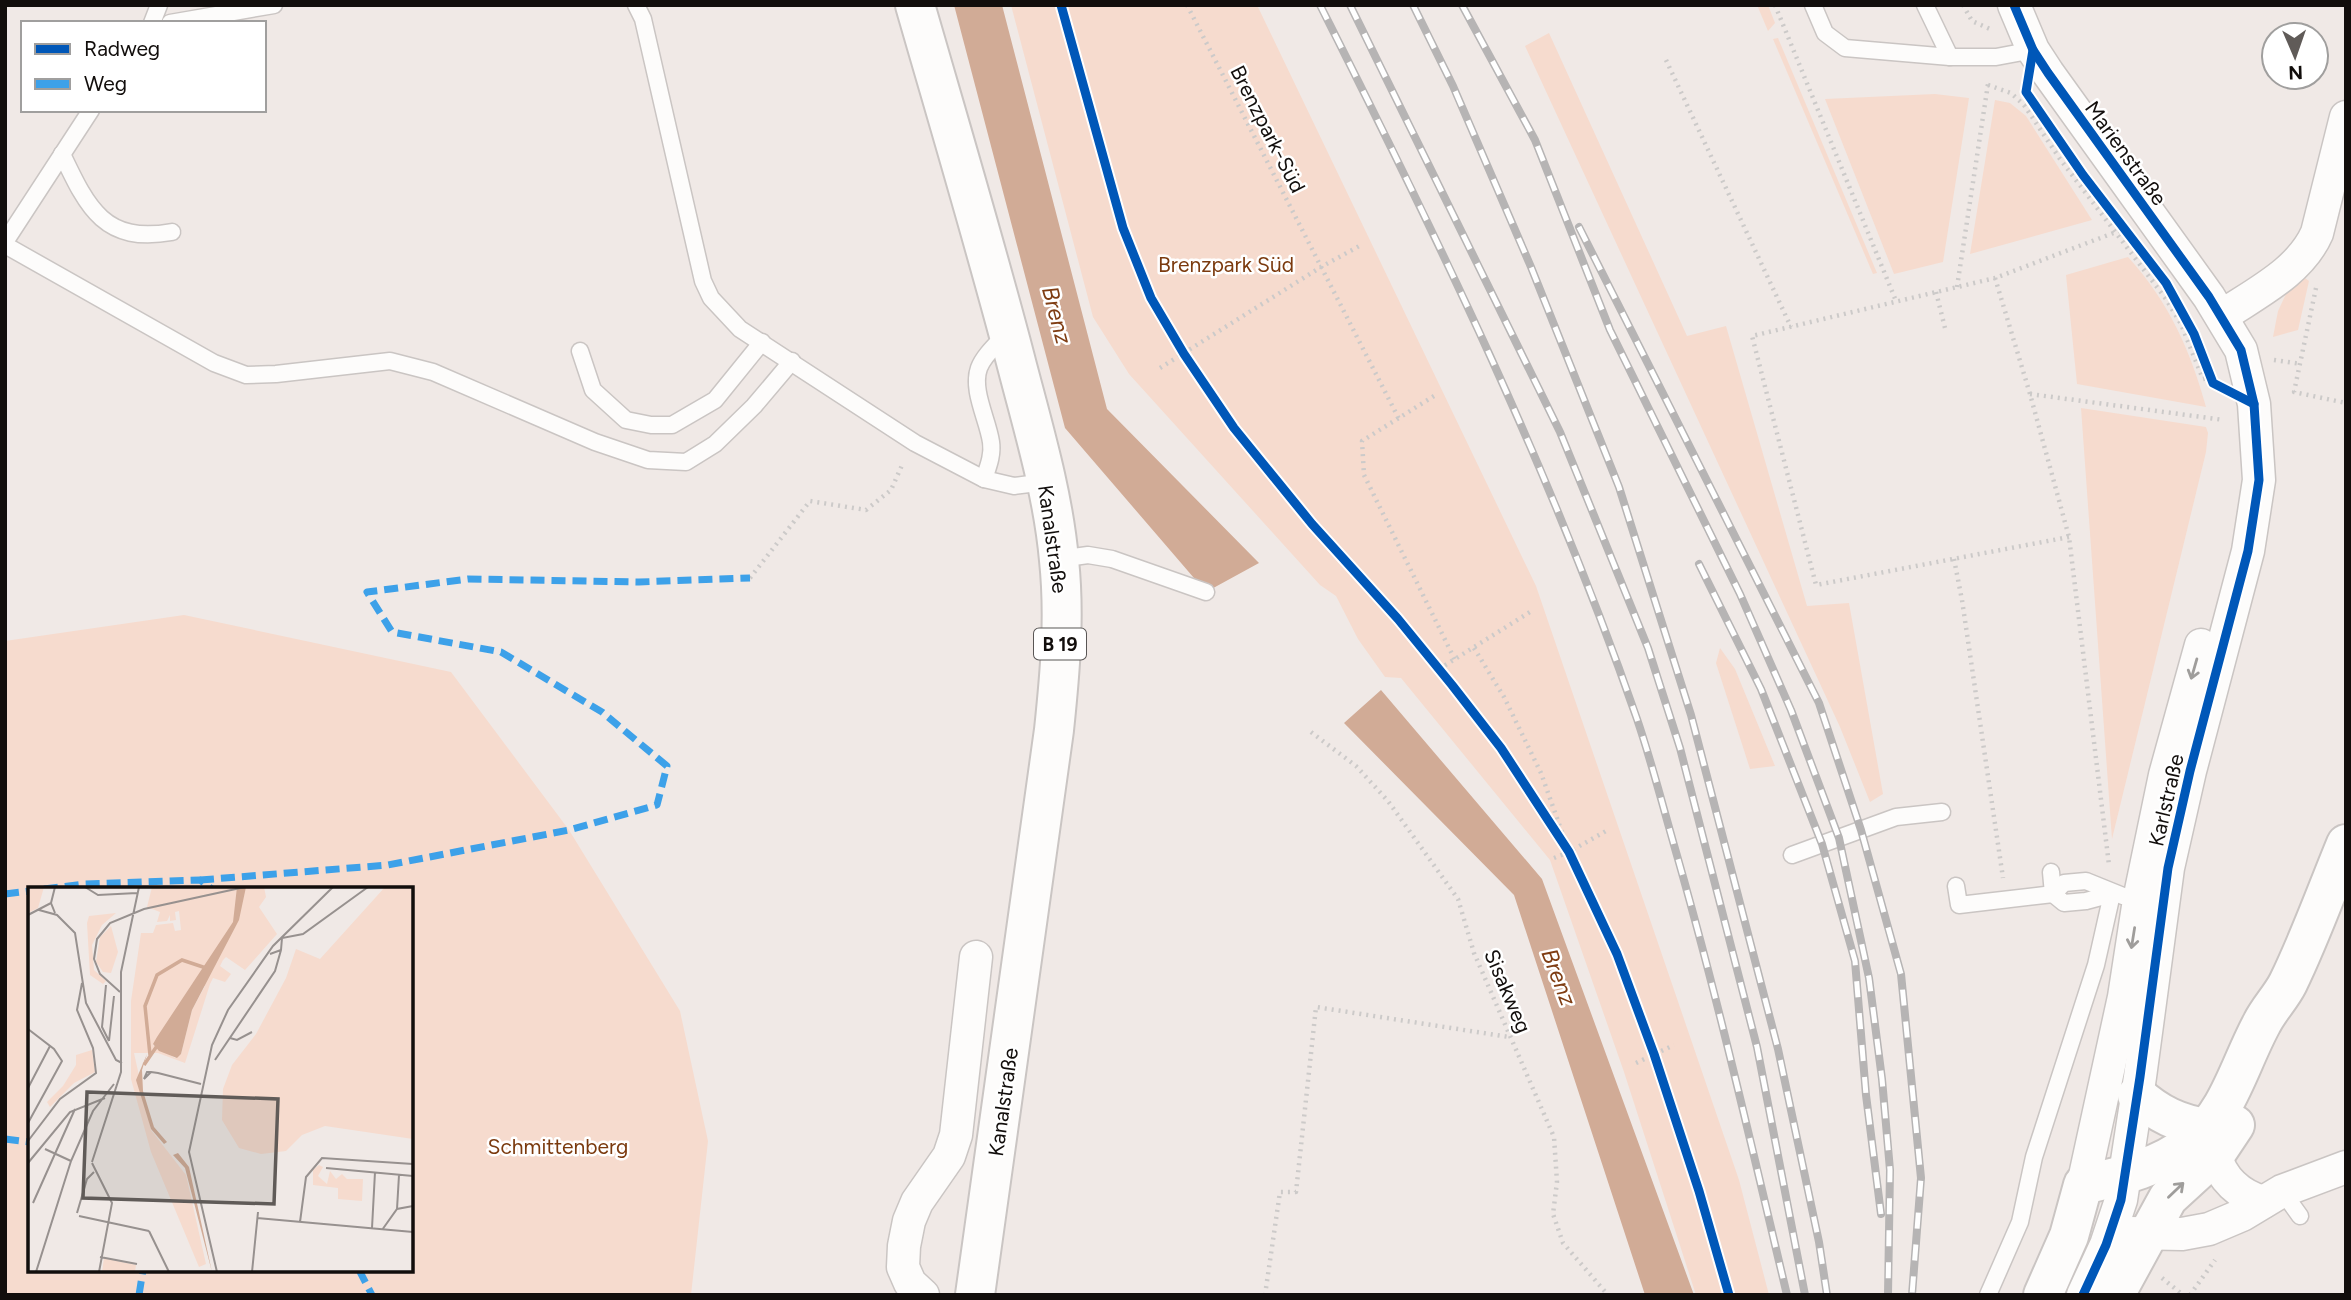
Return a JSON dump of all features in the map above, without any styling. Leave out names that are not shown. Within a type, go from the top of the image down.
[{"type":"main road","name":"Kanalstraße","points":[[915,5],[1008,332],[1045,482],[1059,559],[1062,605],[1054,730],[975,1295]]},
{"type":"main road","points":[[2115,1295],[2130,1233],[2168,1198],[2211,1142],[2230,1091],[2262,1024],[2287,984],[2346,844]]},
{"type":"main road","points":[[2137,1095],[2153,1109],[2187,1125],[2211,1142]]},
{"type":"main road","points":[[2043,1295],[2069,1236],[2083,1185],[2154,1165],[2192,1142],[2211,1142]]},
{"type":"street","name":"Marienstraße","points":[[2014,5],[2033,50],[2138,223],[2222,316]]},
{"type":"street","points":[[2222,316],[2304,257],[2318,233],[2346,117]]},
{"type":"street","name":"Karlstraße","points":[[2083,1185],[2122,1009],[2138,900],[2173,845],[2189,771],[2248,551],[2259,480],[2254,422],[2241,349],[2222,316]]},
{"type":"street","name":"Karlstraße","points":[[2082,1295],[2130,1233],[2125,1175],[2137,1095],[2138,900]]},
{"type":"street","name":"Kanalstraße","points":[[923,1295],[910,1283],[903,1267],[904,1245],[909,1221],[917,1202],[948,1156],[956,1135],[976,957]]},
{"type":"street","points":[[2211,1142],[2224,1176],[2240,1192],[2250,1199],[2272,1196]]},
{"type":"street","points":[[2069,1236],[2095,1232],[2182,1234],[2209,1229],[2227,1223],[2272,1196],[2346,1167]]},
{"type":"lane","points":[[182,21],[274,5]]},
{"type":"lane","points":[[636,5],[643,19],[703,281],[712,299],[740,329],[915,443],[984,480],[1014,486],[1045,482]]},
{"type":"lane","points":[[1813,5],[1825,33],[1845,48],[1950,57],[1996,57],[2033,50]]},
{"type":"lane","points":[[1925,5],[1950,57]]},
{"type":"lane","points":[[90,112],[5,243],[214,363],[246,375],[390,361],[433,372],[595,442],[648,460],[687,462],[715,444],[754,406],[792,361]]},
{"type":"lane","points":[[62,155],[88,203],[103,220],[123,232],[147,236],[172,232]]},
{"type":"lane","points":[[984,480],[991,459],[992,444],[979,393],[978,371],[982,362],[1008,332]]},
{"type":"lane","points":[[580,351],[593,390],[626,420],[651,425],[671,425],[715,400],[762,342]]},
{"type":"lane","points":[[1059,559],[1088,555],[1112,559],[1206,592]]},
{"type":"lane","points":[[1793,855],[1896,817],[1942,811]]},
{"type":"lane","points":[[2051,872],[2053,894]]},
{"type":"lane","points":[[1956,887],[1959,905],[2053,894],[2064,883],[2086,881],[2138,900],[2096,965],[2034,1157],[2020,1222],[1988,1295]]},
{"type":"lane","points":[[2272,1196],[2300,1216]]},
{"type":"path","points":[[1775,5],[1896,301]]},
{"type":"path","points":[[1957,287],[1988,85],[1996,57],[1991,29],[1972,21],[1963,5]]},
{"type":"path","points":[[2033,50],[2026,92],[2138,223],[2153,264],[2172,292],[2194,334],[2213,383],[2254,422]]},
{"type":"path","points":[[1666,60],[1791,327]]},
{"type":"path","points":[[2069,537],[1816,585],[1752,336],[1995,278],[2138,223]]},
{"type":"path","points":[[1160,368],[1321,267],[1363,244]]},
{"type":"path","points":[[2304,257],[2318,278],[2294,392],[2346,403]]},
{"type":"path","points":[[1995,278],[2069,537],[2138,900]]},
{"type":"path","points":[[1936,292],[1945,328]]},
{"type":"path","points":[[2030,394],[2254,422]]},
{"type":"path","points":[[1434,396],[1362,441],[1364,475],[1455,660]]},
{"type":"path","points":[[750,578],[810,501],[866,510],[891,489],[902,464]]},
{"type":"path","points":[[1954,559],[2006,900]]},
{"type":"path","points":[[1439,669],[1530,612]]},
{"type":"path","points":[[1474,648],[1504,696],[1541,773],[1569,852]]},
{"type":"path","points":[[1554,858],[1606,831]]},
{"type":"path","points":[[1265,1295],[1280,1192],[1296,1192],[1316,1007],[1510,1037]]},
{"type":"path","points":[[1636,1063],[1674,1045]]},
{"type":"path","points":[[2190,1295],[2222,1250]]},
{"type":"path","points":[[2161,1278],[2183,1295]]},
{"type":"green space","name":"Brenzpark Süd","points":[[1011,5],[1257,5],[1536,586],[1739,1180],[1769,1295],[1696,1295],[1624,1072],[1550,860],[1401,678],[1385,677],[1358,639],[1336,596],[1320,585],[1129,374],[1093,317]]},
{"type":"green space","points":[[1757,5],[1768,5],[1775,23],[1768,31]]},
{"type":"green space","points":[[1549,33],[1687,336],[1726,326],[1807,606],[1849,603],[1883,794],[1870,802],[1840,727],[1525,46]]},
{"type":"green space","points":[[1778,38],[1877,273],[1873,274],[1773,39]]},
{"type":"green space","points":[[1935,94],[1969,98],[1943,262],[1894,274],[1825,99]]},
{"type":"green space","points":[[1995,100],[2010,103],[2026,116],[2092,220],[1970,254]]},
{"type":"green space","points":[[2128,257],[2155,291],[2176,328],[2193,366],[2206,407],[2077,384],[2066,275]]},
{"type":"green space","points":[[2305,278],[2309,281],[2298,330],[2273,337],[2278,311],[2286,294]]},
{"type":"green space","points":[[2081,408],[2206,427],[2208,433],[2206,452],[2112,839]]},
{"type":"green space","name":"Schmittenberg","points":[[184,615],[451,672],[569,830],[680,1011],[708,1141],[691,1295],[5,1295],[5,641]]},
{"type":"green space","points":[[1720,648],[1735,669],[1775,766],[1750,769],[1716,663]]},
{"type":"water","name":"Brenz","points":[[954,5],[1002,5],[1107,409],[1259,563],[1206,592],[1065,428]]},
{"type":"water","name":"Brenz","points":[[1381,690],[1542,879],[1694,1295],[1645,1295],[1514,895],[1344,723]]},
{"type":"railway","points":[[1320,5],[1407,180],[1490,357],[1530,446],[1604,627],[1637,719],[1705,957],[1787,1295]]},
{"type":"railway","points":[[1350,5],[1560,432],[1648,648],[1680,748],[1757,1047],[1805,1295]]},
{"type":"railway","points":[[1413,5],[1453,86],[1531,267],[1619,487],[1691,715],[1778,1049],[1819,1242],[1827,1295]]},
{"type":"railway","points":[[1462,5],[1535,140],[1610,330],[1740,594],[1791,710],[1839,838],[1869,978],[1882,1079],[1890,1170],[1888,1295]]},
{"type":"railway","points":[[1579,227],[1819,703],[1861,830],[1901,974],[1921,1178],[1912,1295]]},
{"type":"railway","points":[[1699,564],[1761,689],[1822,844],[1855,961],[1866,1095],[1881,1214]]},
{"type":"marked path","points":[[200,880],[388,865],[569,830],[657,805],[667,766],[602,712],[501,652],[392,632],[367,592],[468,579],[639,582],[750,578]]},
{"type":"marked path","points":[[60,887],[200,880],[209,887]]},
{"type":"marked path","points":[[5,894],[28,891]]},
{"type":"marked path","points":[[5,1139],[28,1142]]},
{"type":"marked path","points":[[139,1295],[143,1272]]},
{"type":"marked path","points":[[360,1272],[372,1295]]},
{"type":"cycle path","points":[[1061,5],[1123,228],[1151,298],[1184,354],[1234,428],[1312,524],[1398,619],[1501,748],[1569,852],[1617,954],[1654,1054],[1699,1191],[1729,1295]]},
{"type":"cycle path","points":[[2014,5],[2033,50],[2048,73],[2209,297],[2241,350],[2254,404],[2259,480],[2248,551],[2190,771],[2168,868],[2121,1200],[2106,1245],[2083,1295]]},
{"type":"cycle path","points":[[2033,50],[2026,92],[2083,175],[2166,283],[2194,334],[2213,383],[2254,404]]}]
